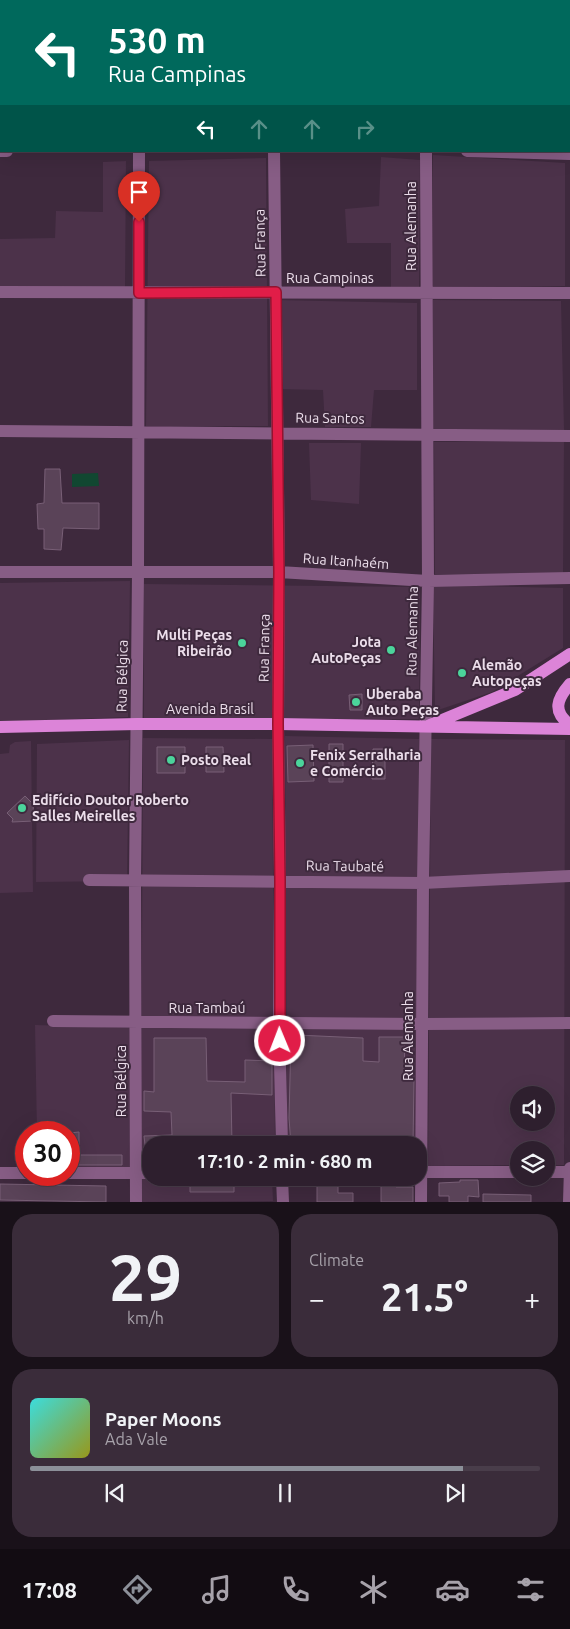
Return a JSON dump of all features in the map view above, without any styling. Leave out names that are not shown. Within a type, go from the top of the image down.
[{"type":"main road","points":[[425,728],[515,690],[570,654]]},
{"type":"main road","points":[[570,684],[560,695],[557,708],[562,719],[570,725]]},
{"type":"main road","name":"Avenida Brasil","points":[[0,727],[136,724],[278,724],[570,729]]},
{"type":"street","name":"Rua Bélgica","points":[[136,1202],[135,881],[139,152]]},
{"type":"street","name":"Rua França","points":[[274,152],[279,572],[279,1024],[282,1136]]},
{"type":"street","name":"Rua Alemanha","points":[[421,1136],[428,581],[426,152]]},
{"type":"street","points":[[501,152],[570,154]]},
{"type":"street","name":"Rua Campinas","points":[[0,292],[570,293]]},
{"type":"street","name":"Rua Santos","points":[[0,431],[570,436]]},
{"type":"street","name":"Rua Itanhaém","points":[[0,572],[279,572],[428,581],[570,578]]},
{"type":"street","name":"Rua Taubaté","points":[[89,880],[423,882],[570,876]]},
{"type":"street","name":"Rua Tambaú","points":[[53,1021],[279,1024],[570,1023]]},
{"type":"street","points":[[570,1168],[570,1202]]},
{"type":"street","points":[[427,1172],[510,1172]]},
{"type":"street","points":[[555,1172],[570,1172]]},
{"type":"street","points":[[0,1173],[15,1173]]},
{"type":"street","points":[[80,1173],[142,1173]]},
{"type":"street","points":[[282,1186],[283,1202]]},
{"type":"street","name":"Rua Alemanha","points":[[420,1186],[421,1202]]},
{"type":"shaded area","points":[[433,155],[565,163],[565,286],[432,289]]},
{"type":"shaded area","points":[[381,157],[420,160],[419,287],[391,288],[391,243],[347,243],[345,209],[379,206]]},
{"type":"shaded area","points":[[266,158],[268,426],[146,426],[149,161]]},
{"type":"shaded area","points":[[126,161],[125,289],[0,290],[0,239],[55,238],[56,211],[103,212],[103,162]]},
{"type":"shaded area","points":[[276,300],[417,303],[417,390],[374,390],[371,427],[325,427],[323,390],[277,389]]},
{"type":"shaded area","points":[[433,300],[561,301],[564,430],[433,429]]},
{"type":"shaded area","points":[[564,441],[563,574],[435,574],[434,442]]},
{"type":"shaded area","points":[[309,443],[361,443],[359,504],[311,500]]},
{"type":"shaded area","points":[[130,581],[128,717],[0,722],[0,583]]},
{"type":"shaded area","points":[[144,584],[420,587],[419,719],[144,719]]},
{"type":"shaded area","points":[[433,585],[563,588],[563,648],[492,692],[435,711]]},
{"type":"shaded area","points":[[285,736],[419,739],[416,1136],[287,1136]]},
{"type":"shaded area","points":[[143,738],[272,739],[275,1136],[142,1136],[141,1168]]},
{"type":"shaded area","points":[[431,739],[565,740],[564,1165],[555,1165],[555,1141],[510,1141],[510,1165],[428,1166]]},
{"type":"shaded area","points":[[129,740],[127,881],[36,882],[37,744]]},
{"type":"shaded area","points":[[31,741],[33,892],[0,893],[0,754],[9,753],[10,745],[15,742]]},
{"type":"shaded area","points":[[35,1025],[131,1028],[131,1169],[80,1169],[80,1121],[37,1121]]},
{"type":"shaded area","points":[[142,1179],[142,1186],[272,1186],[273,1201],[141,1202]]},
{"type":"green space","points":[[98,473],[99,486],[72,487],[72,474]]},
{"type":"building","points":[[45,469],[60,469],[62,503],[99,503],[99,529],[63,528],[61,550],[44,549],[44,529],[38,529],[37,504],[44,503]]},
{"type":"building","name":"Uberaba Auto Peças","points":[[362,694],[362,710],[350,710],[349,695]]},
{"type":"building","points":[[329,744],[343,744],[343,782],[329,782]]},
{"type":"building","name":"Fenix Serralharia e Comércio","points":[[313,745],[314,781],[288,782],[287,746]]},
{"type":"building","name":"Posto Real","points":[[157,747],[185,747],[185,773],[157,773]]},
{"type":"building","points":[[206,747],[223,747],[224,772],[206,772]]},
{"type":"building","points":[[373,749],[385,749],[385,779],[372,779]]},
{"type":"building","name":"Edifício Doutor Roberto Salles Meirelles","points":[[25,796],[33,804],[34,821],[12,822],[13,819],[7,813]]},
{"type":"building","points":[[296,1035],[363,1038],[363,1061],[379,1062],[379,1037],[405,1037],[404,1074],[410,1074],[410,1079],[414,1079],[413,1136],[290,1136],[291,1038]]},
{"type":"building","points":[[154,1038],[206,1038],[207,1081],[245,1082],[245,1060],[272,1061],[272,1095],[231,1093],[232,1136],[144,1136],[172,1135],[171,1112],[144,1111],[144,1091],[154,1092]]},
{"type":"building","points":[[80,1155],[122,1155],[122,1165],[80,1165]]},
{"type":"building","points":[[460,1180],[478,1180],[479,1197],[468,1196],[468,1202],[449,1202],[449,1196],[439,1196],[439,1183],[460,1182]]},
{"type":"building","points":[[0,1184],[15,1184],[15,1186],[106,1186],[106,1202],[0,1200]]},
{"type":"building","points":[[190,1186],[234,1186],[234,1192],[190,1192]]},
{"type":"building","points":[[317,1186],[338,1186],[338,1193],[353,1193],[353,1202],[317,1202]]},
{"type":"building","points":[[381,1186],[413,1187],[413,1202],[381,1202]]},
{"type":"building","points":[[483,1194],[531,1195],[531,1202],[483,1202]]},
{"type":"place","name":"Multi Peças Ribeirão","points":[[242,643]]},
{"type":"place","name":"Jota AutoPeças","points":[[391,650]]},
{"type":"place","name":"Alemão Autopeças","points":[[462,673]]},
{"type":"place","name":"Uberaba Auto Peças","points":[[356,702]]},
{"type":"place","name":"Posto Real","points":[[171,760]]},
{"type":"place","name":"Fenix Serralharia e Comércio","points":[[300,763]]},
{"type":"place","name":"Edifício Doutor Roberto Salles Meirelles","points":[[22,808]]},
{"type":"route","points":[[139,222],[139,293],[276,292],[279,572],[280,1041]]}]
